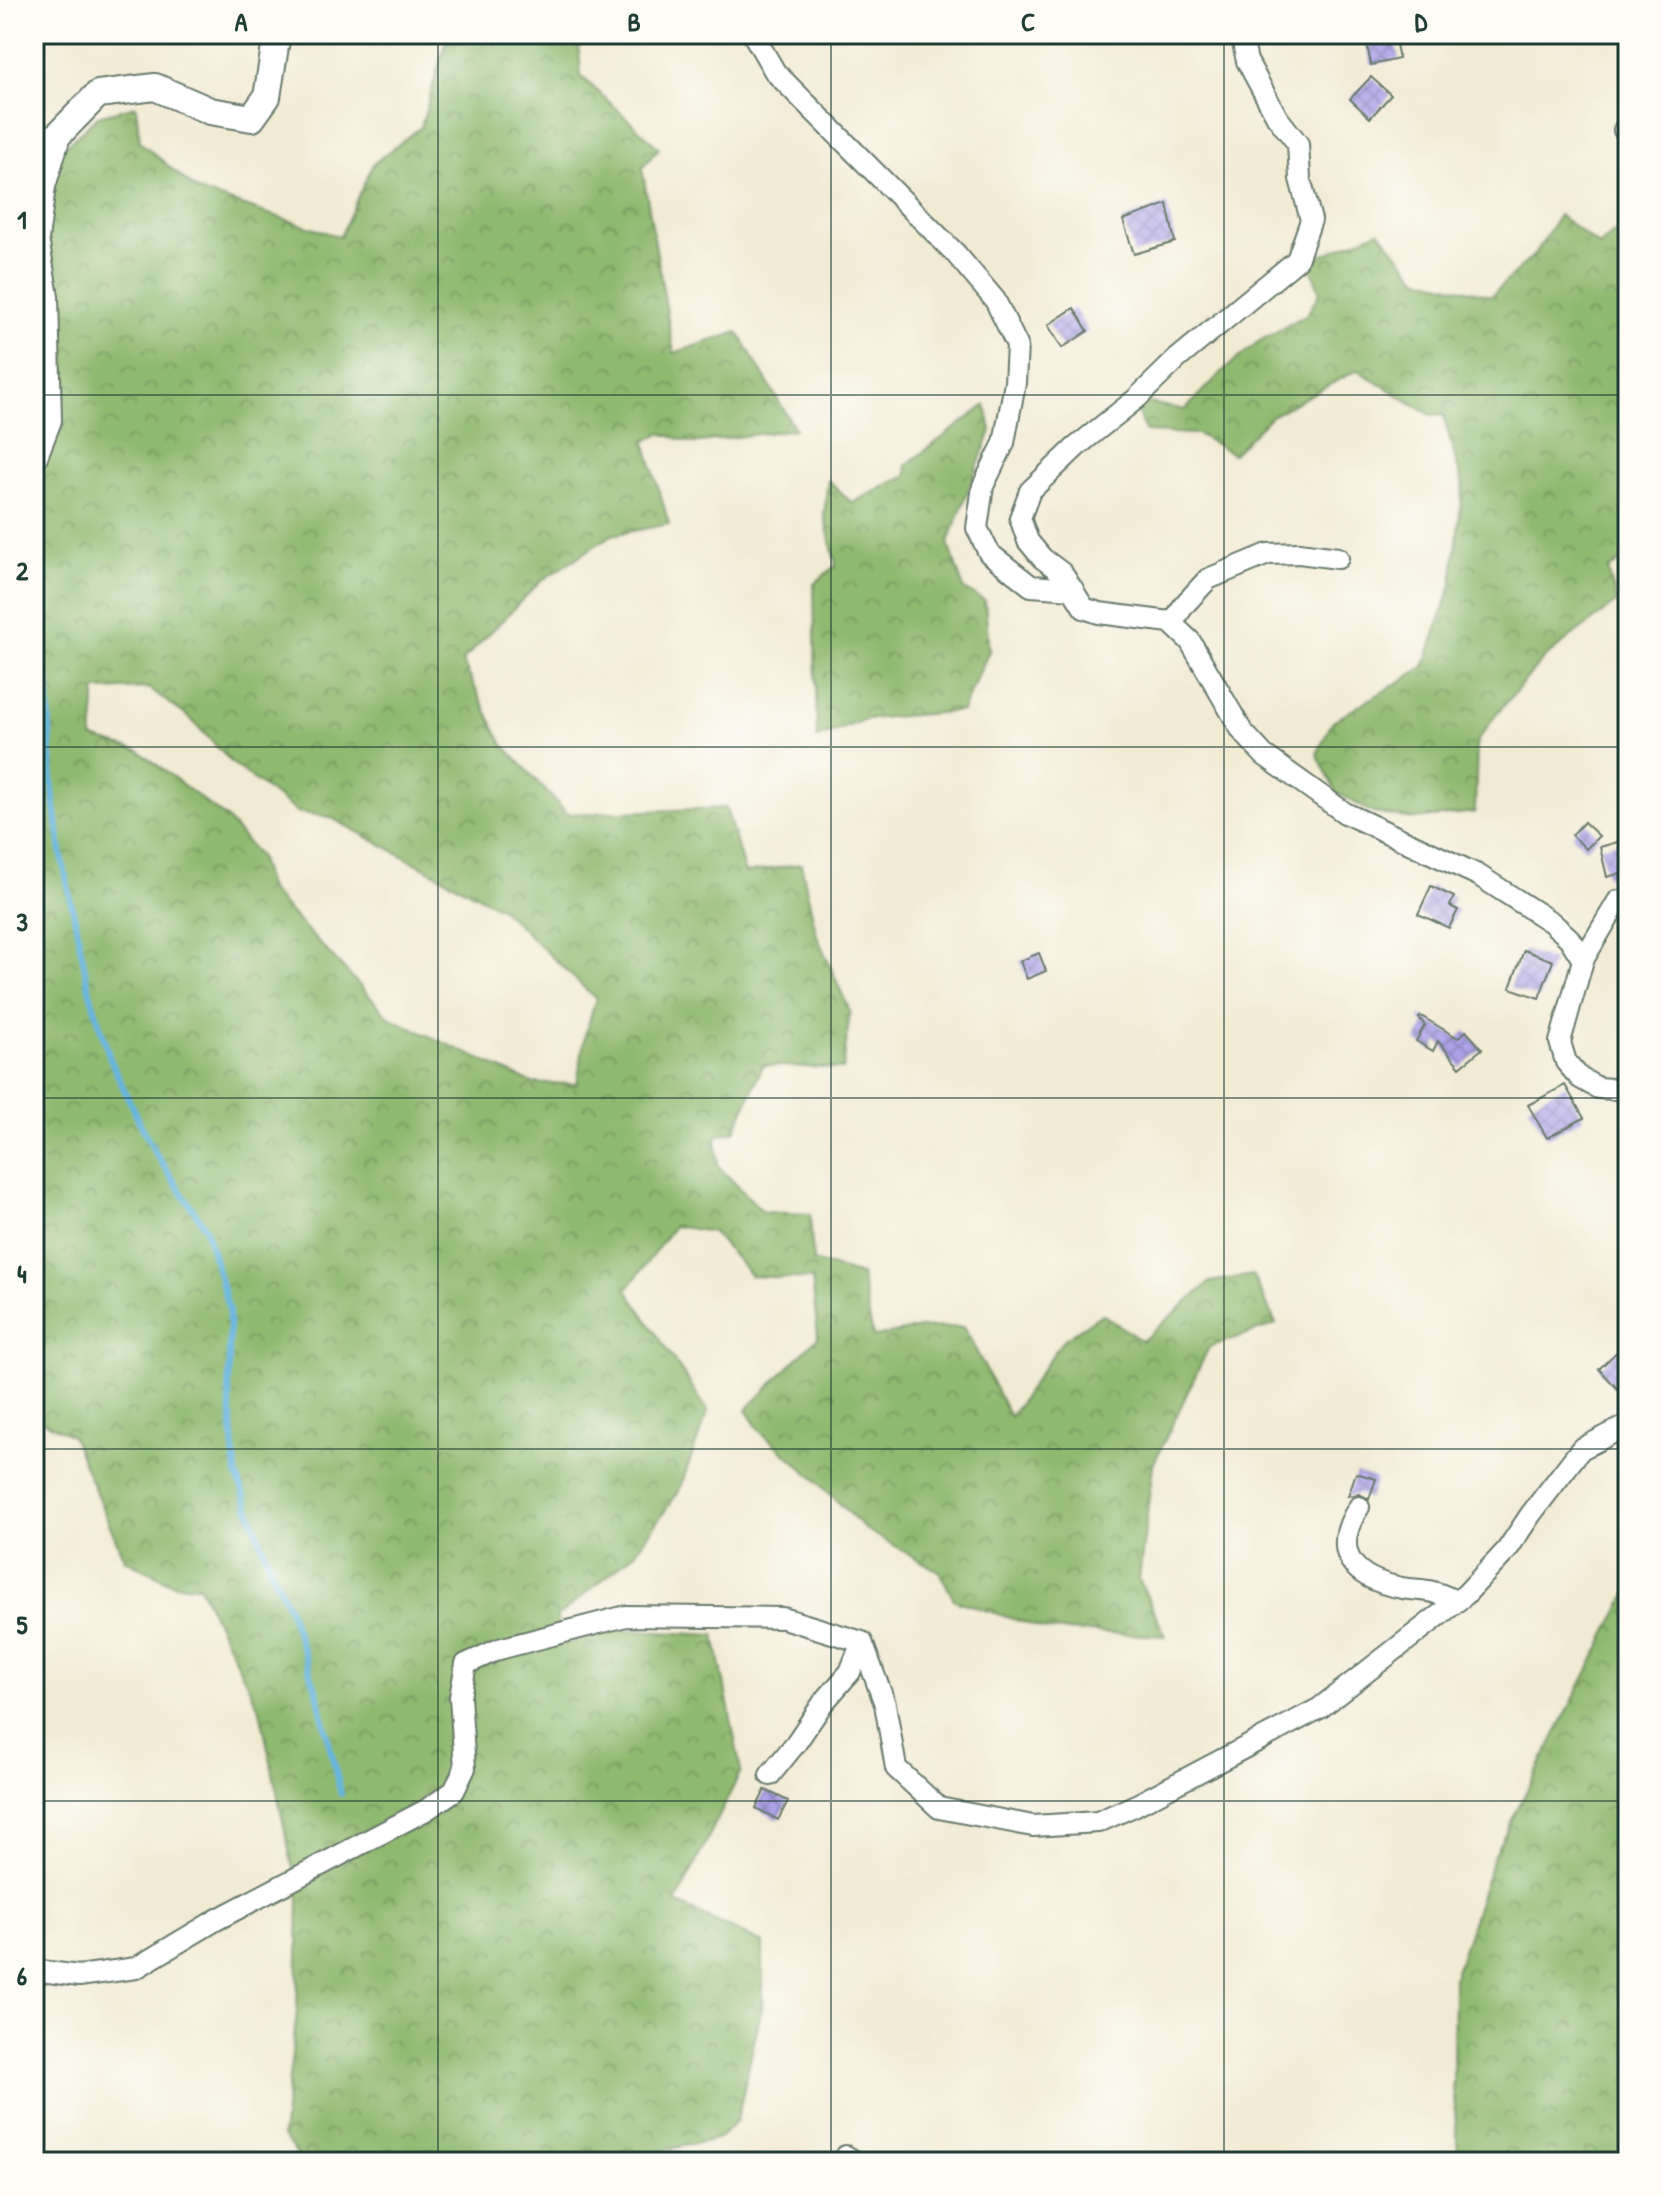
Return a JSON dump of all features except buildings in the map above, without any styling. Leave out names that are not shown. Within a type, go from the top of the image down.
[{"type":"street","points":[[34,456],[48,420],[45,297],[35,239],[42,186],[57,136],[98,94],[155,87],[210,111],[252,118],[267,97],[277,34]]},
{"type":"street","points":[[753,34],[775,72],[956,254],[995,300],[1017,345],[1015,383],[1004,443],[983,486],[977,528],[989,553],[1031,586],[1073,589]]},
{"type":"street","points":[[1241,34],[1247,61],[1277,117],[1298,144],[1300,179],[1311,220],[1297,260],[1177,359],[1030,491],[1020,518],[1028,541],[1042,558],[1062,573],[1084,608],[1099,613],[1170,622],[1190,641],[1242,731],[1264,755],[1345,813],[1478,875],[1515,898],[1569,938],[1583,960]]},
{"type":"street","points":[[1170,622],[1208,579],[1268,554],[1299,553],[1338,558]]},
{"type":"street","points":[[1618,901],[1583,960],[1560,1042],[1566,1062],[1580,1078],[1598,1088],[1628,1090]]},
{"type":"street","points":[[862,1642],[885,1704],[896,1768],[939,1808],[1033,1826],[1098,1822],[1320,1708],[1456,1601],[1507,1550],[1581,1449],[1628,1425]]},
{"type":"street","points":[[1359,1507],[1350,1520],[1345,1549],[1353,1566],[1371,1578],[1401,1588],[1433,1592],[1456,1601]]},
{"type":"street","points":[[34,1970],[79,1976],[136,1968],[216,1920],[426,1810],[454,1791],[465,1768],[460,1697],[466,1664],[499,1649],[626,1616],[783,1618],[862,1642]]},
{"type":"street","points":[[770,1775],[850,1672],[862,1642]]},
{"type":"green space","points":[[448,34],[593,34],[579,48],[581,76],[659,148],[642,168],[674,353],[738,332],[795,429],[693,443],[660,433],[645,442],[669,524],[612,535],[541,581],[462,661],[502,743],[567,814],[726,808],[745,873],[801,864],[817,936],[850,1012],[843,1069],[763,1065],[735,1131],[716,1136],[718,1166],[763,1212],[810,1214],[813,1261],[861,1275],[873,1337],[920,1328],[964,1327],[1010,1417],[1062,1341],[1102,1314],[1142,1341],[1210,1282],[1253,1275],[1276,1324],[1209,1347],[1153,1465],[1139,1579],[1165,1636],[1047,1630],[954,1600],[940,1572],[865,1529],[815,1479],[760,1431],[746,1410],[818,1337],[812,1279],[751,1276],[713,1232],[674,1226],[627,1290],[708,1411],[679,1491],[635,1553],[557,1617],[566,1644],[617,1630],[715,1635],[741,1771],[676,1903],[763,1943],[763,2002],[737,2120],[720,2138],[610,2162],[304,2162],[282,2136],[297,2011],[299,1898],[260,1710],[199,1586],[173,1584],[124,1559],[72,1436],[34,1417],[34,175],[98,116],[136,106],[140,142],[198,191],[340,237],[373,164],[421,127]],"holes":[[[148,688],[191,719],[232,763],[297,812],[330,817],[502,909],[596,999],[585,1035],[577,1084],[532,1083],[390,1018],[269,890],[259,856],[226,818],[139,751],[92,738],[96,690]]]},
{"type":"green space","points":[[1559,215],[1599,246],[1628,220],[1628,555],[1608,570],[1617,602],[1544,658],[1477,742],[1475,812],[1414,819],[1373,813],[1336,792],[1317,754],[1332,722],[1424,667],[1452,584],[1463,486],[1443,414],[1431,415],[1357,370],[1271,416],[1233,454],[1197,434],[1146,432],[1138,413],[1145,402],[1185,410],[1223,371],[1258,342],[1307,314],[1320,293],[1309,261],[1379,231],[1418,278],[1491,296],[1536,253]]},
{"type":"green space","points":[[986,405],[991,431],[948,543],[964,589],[985,601],[989,651],[962,711],[867,719],[817,738],[814,584],[836,565],[824,515],[828,480],[852,503],[907,475],[906,465]]},
{"type":"green space","points":[[1628,1592],[1628,2162],[1461,2162],[1453,2082],[1454,1978],[1494,1855]]},
{"type":"waterway","points":[[34,629],[48,682],[52,783],[61,852],[89,989],[110,1059],[135,1113],[155,1153],[205,1227],[229,1310],[229,1393],[236,1472],[317,1692],[341,1794]]}]
